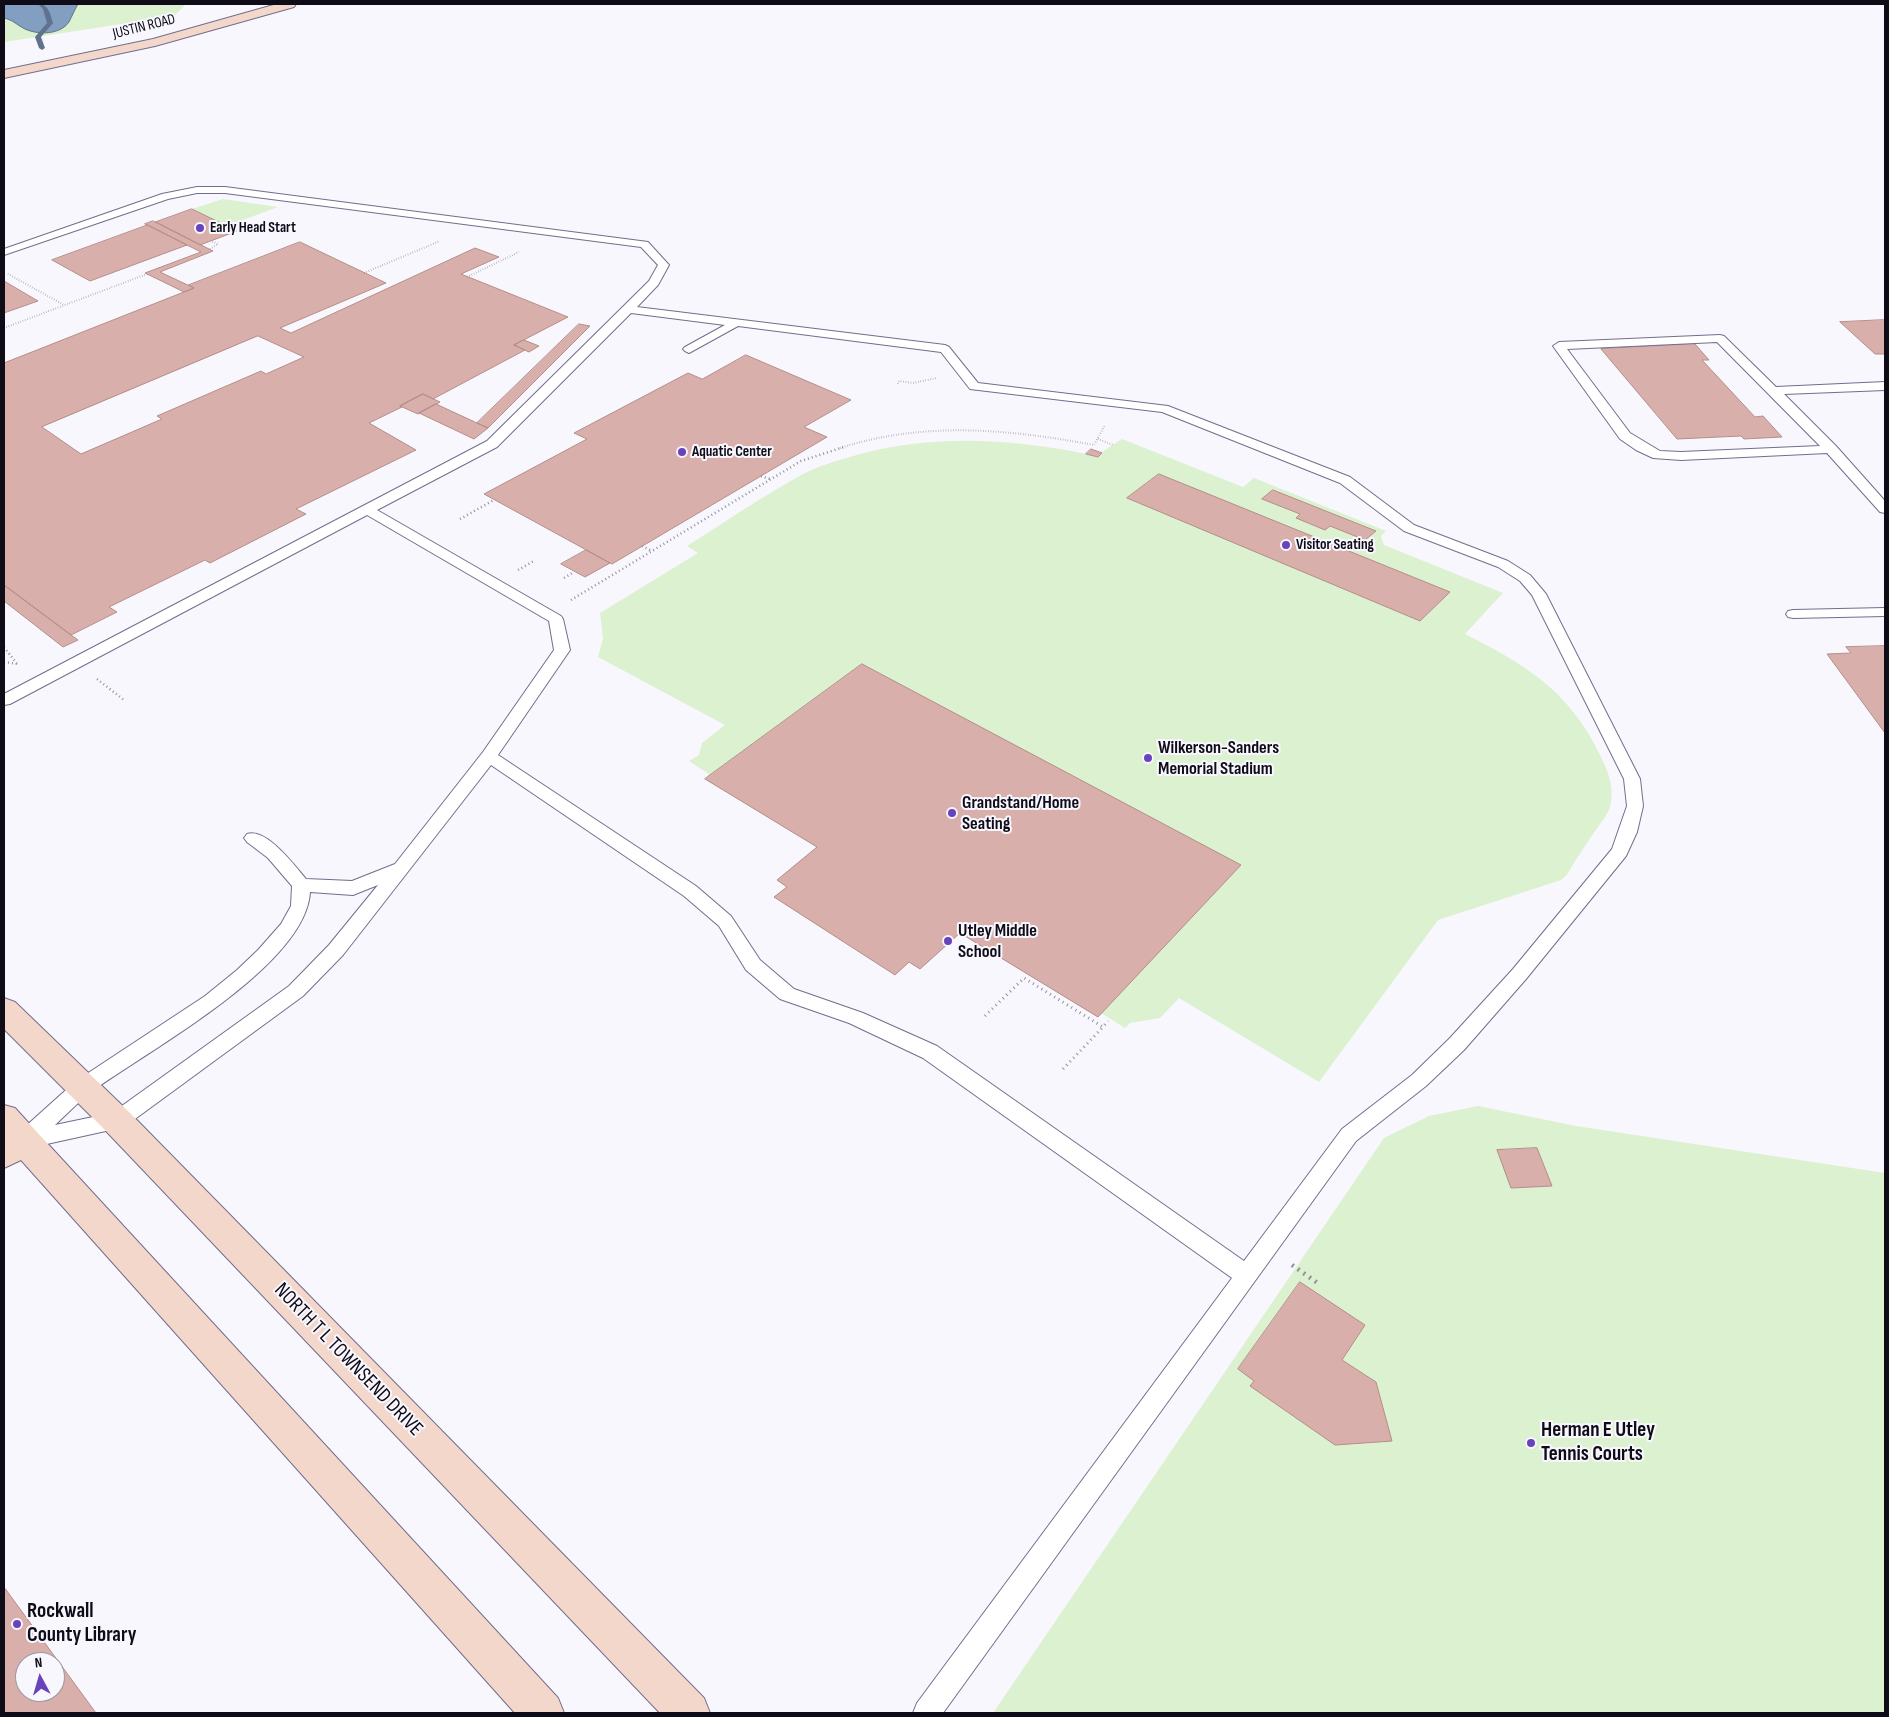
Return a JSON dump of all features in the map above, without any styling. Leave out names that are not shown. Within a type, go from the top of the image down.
[{"type":"street","name":"JUSTIN ROAD","points":[[4,74],[155,42],[290,4]]},
{"type":"street","name":"NORTH T L TOWNSEND DRIVE","points":[[4,1010],[117,1121],[689,1713]]},
{"type":"street","points":[[11,1137],[544,1713]]},
{"type":"lane","points":[[4,252],[166,196],[197,190],[225,190],[644,244],[664,266],[654,283],[629,309],[492,444],[4,700]]},
{"type":"lane","points":[[629,309],[945,349],[974,386],[1164,409],[1345,480],[1409,528],[1503,564],[1526,578],[1539,594],[1632,779],[1635,806],[1620,852],[1490,1009],[1456,1046],[1392,1104],[1349,1134],[928,1713]]},
{"type":"lane","points":[[689,348],[736,323]]},
{"type":"lane","points":[[1831,449],[1681,456],[1658,455],[1641,447],[1625,436],[1559,346],[1720,338],[1831,449],[1885,509]]},
{"type":"lane","points":[[1773,391],[1885,386]]},
{"type":"lane","points":[[11,1137],[117,1121],[296,991],[336,950],[402,868],[489,756],[562,650],[556,619],[366,509]]},
{"type":"lane","points":[[1793,614],[1885,612]]},
{"type":"lane","points":[[489,756],[690,890],[725,921],[753,965],[787,994],[856,1018],[930,1052],[1246,1276]]},
{"type":"lane","points":[[11,1137],[212,1000],[244,975],[265,955],[287,929],[300,906],[301,885],[274,854],[253,838]]},
{"type":"lane","points":[[301,885],[353,888],[402,868]]},
{"type":"path","points":[[364,273],[442,240]]},
{"type":"path","points":[[210,249],[218,244],[211,241]]},
{"type":"path","points":[[467,277],[526,248]]},
{"type":"path","points":[[4,272],[65,305]]},
{"type":"path","points":[[4,328],[147,274]]},
{"type":"path","points":[[898,384],[899,382],[913,383],[963,372]]},
{"type":"path","points":[[547,614],[801,461],[844,446],[892,436],[941,430],[1034,434],[1094,444],[1106,425]]},
{"type":"path","points":[[1098,439],[1113,445]]},
{"type":"path","points":[[761,476],[770,479]]},
{"type":"path","points":[[460,519],[494,500]]},
{"type":"path","points":[[642,546],[652,551]]},
{"type":"path","points":[[564,578],[574,572]]},
{"type":"path","points":[[4,647],[17,664]]},
{"type":"path","points":[[92,675],[124,700]]},
{"type":"path","points":[[985,1016],[1024,978],[1103,1027]]},
{"type":"path","points":[[1063,1069],[1108,1021]]},
{"type":"path","points":[[1292,1265],[1319,1284]]},
{"type":"green space","points":[[4,4],[186,4],[174,16],[4,42]]},
{"type":"green space","points":[[223,199],[278,207],[227,226],[192,209]]},
{"type":"green space","name":"Wilkerson-Sanders Memorial Stadium","points":[[1122,439],[1243,487],[1254,478],[1386,531],[1381,536],[1384,545],[1503,593],[1465,634],[1526,669],[1559,696],[1574,712],[1587,731],[1608,773],[1612,793],[1609,810],[1567,875],[1561,880],[1438,920],[1319,1082],[1179,998],[1160,1018],[1130,1023],[1125,1028],[1101,1013],[1098,1017],[960,933],[920,969],[909,962],[895,975],[774,897],[786,887],[777,880],[817,847],[705,779],[709,774],[689,761],[699,755],[702,743],[725,725],[598,657],[603,639],[600,613],[698,553],[687,546],[773,491],[815,469],[853,456],[882,449],[940,441],[1028,444],[1086,454],[1091,449],[1102,452]]},
{"type":"green space","name":"Herman E Utley Tennis Courts","points":[[1478,1106],[1576,1126],[1885,1173],[1885,1713],[993,1713],[1384,1138],[1429,1116]]},
{"type":"water","points":[[4,4],[78,4],[65,26],[55,32],[42,33],[30,31],[4,18]]},
{"type":"building","name":"Early Head Start","points":[[192,209],[237,231],[200,245],[156,222]]},
{"type":"building","points":[[153,221],[213,251],[160,272],[194,288],[184,292],[145,273],[201,252],[145,224]]},
{"type":"building","points":[[148,225],[187,245],[90,281],[52,260]]},
{"type":"building","points":[[300,242],[386,283],[280,328],[291,333],[475,248],[499,257],[461,274],[568,317],[514,345],[525,350],[433,399],[423,394],[400,406],[402,407],[369,423],[416,450],[296,509],[306,514],[210,563],[205,560],[109,607],[117,612],[71,635],[4,585],[4,363],[194,288],[189,285]],"holes":[[[258,336],[304,357],[266,374],[261,371],[157,416],[162,419],[81,454],[42,427]]]},
{"type":"building","points":[[4,281],[38,301],[4,313]]},
{"type":"building","points":[[1885,320],[1885,354],[1875,354],[1840,322]]},
{"type":"building","points":[[579,324],[590,326],[488,428],[477,423]]},
{"type":"building","points":[[524,340],[539,346],[529,352],[514,345]]},
{"type":"building","points":[[1695,344],[1709,360],[1702,360],[1755,417],[1763,416],[1782,437],[1744,439],[1741,436],[1677,439],[1601,349]]},
{"type":"building","name":"Aquatic Center","points":[[746,355],[851,400],[804,427],[827,437],[612,564],[484,494],[587,439],[574,433],[688,373],[702,379]]},
{"type":"building","points":[[423,394],[440,402],[418,414],[400,406]]},
{"type":"building","points":[[436,404],[488,428],[474,439],[419,413]]},
{"type":"building","points":[[1091,449],[1102,453],[1098,457],[1086,454]]},
{"type":"building","name":"Visitor Seating","points":[[1159,474],[1450,592],[1420,621],[1127,498]]},
{"type":"building","points":[[1273,490],[1376,531],[1365,540],[1330,526],[1325,530],[1296,518],[1300,514],[1262,499]]},
{"type":"building","points":[[586,550],[610,563],[585,577],[561,564]]},
{"type":"building","points":[[4,585],[78,640],[63,647],[4,601]]},
{"type":"building","points":[[1885,646],[1885,733],[1827,654],[1851,653],[1846,647]]},
{"type":"building","name":"Grandstand/Home Seating","points":[[862,664],[1241,865],[1098,1017],[960,933],[920,969],[909,962],[895,975],[774,897],[787,887],[777,880],[817,847],[705,779]]},
{"type":"building","points":[[1537,1148],[1552,1186],[1511,1188],[1497,1150]]},
{"type":"building","points":[[1300,1282],[1365,1325],[1342,1360],[1376,1382],[1392,1441],[1335,1445],[1250,1386],[1254,1381],[1238,1369]]},
{"type":"building","name":"Rockwall County Library","points":[[4,1587],[51,1652],[15,1652],[15,1702],[65,1702],[65,1671],[96,1713],[4,1713]]},
{"type":"waterway","points":[[40,4],[45,8],[50,23],[38,37],[42,48]]},
{"type":"place","name":"Early Head Start","points":[[200,228]]},
{"type":"place","name":"Aquatic Center","points":[[682,452]]},
{"type":"place","name":"Visitor Seating","points":[[1286,545]]},
{"type":"place","name":"Wilkerson-Sanders Memorial Stadium","points":[[1148,758]]},
{"type":"place","name":"Grandstand/Home Seating","points":[[952,813]]},
{"type":"place","name":"Utley Middle School","points":[[948,941]]},
{"type":"place","name":"Herman E Utley Tennis Courts","points":[[1531,1443]]},
{"type":"place","name":"Rockwall County Library","points":[[17,1624]]}]
